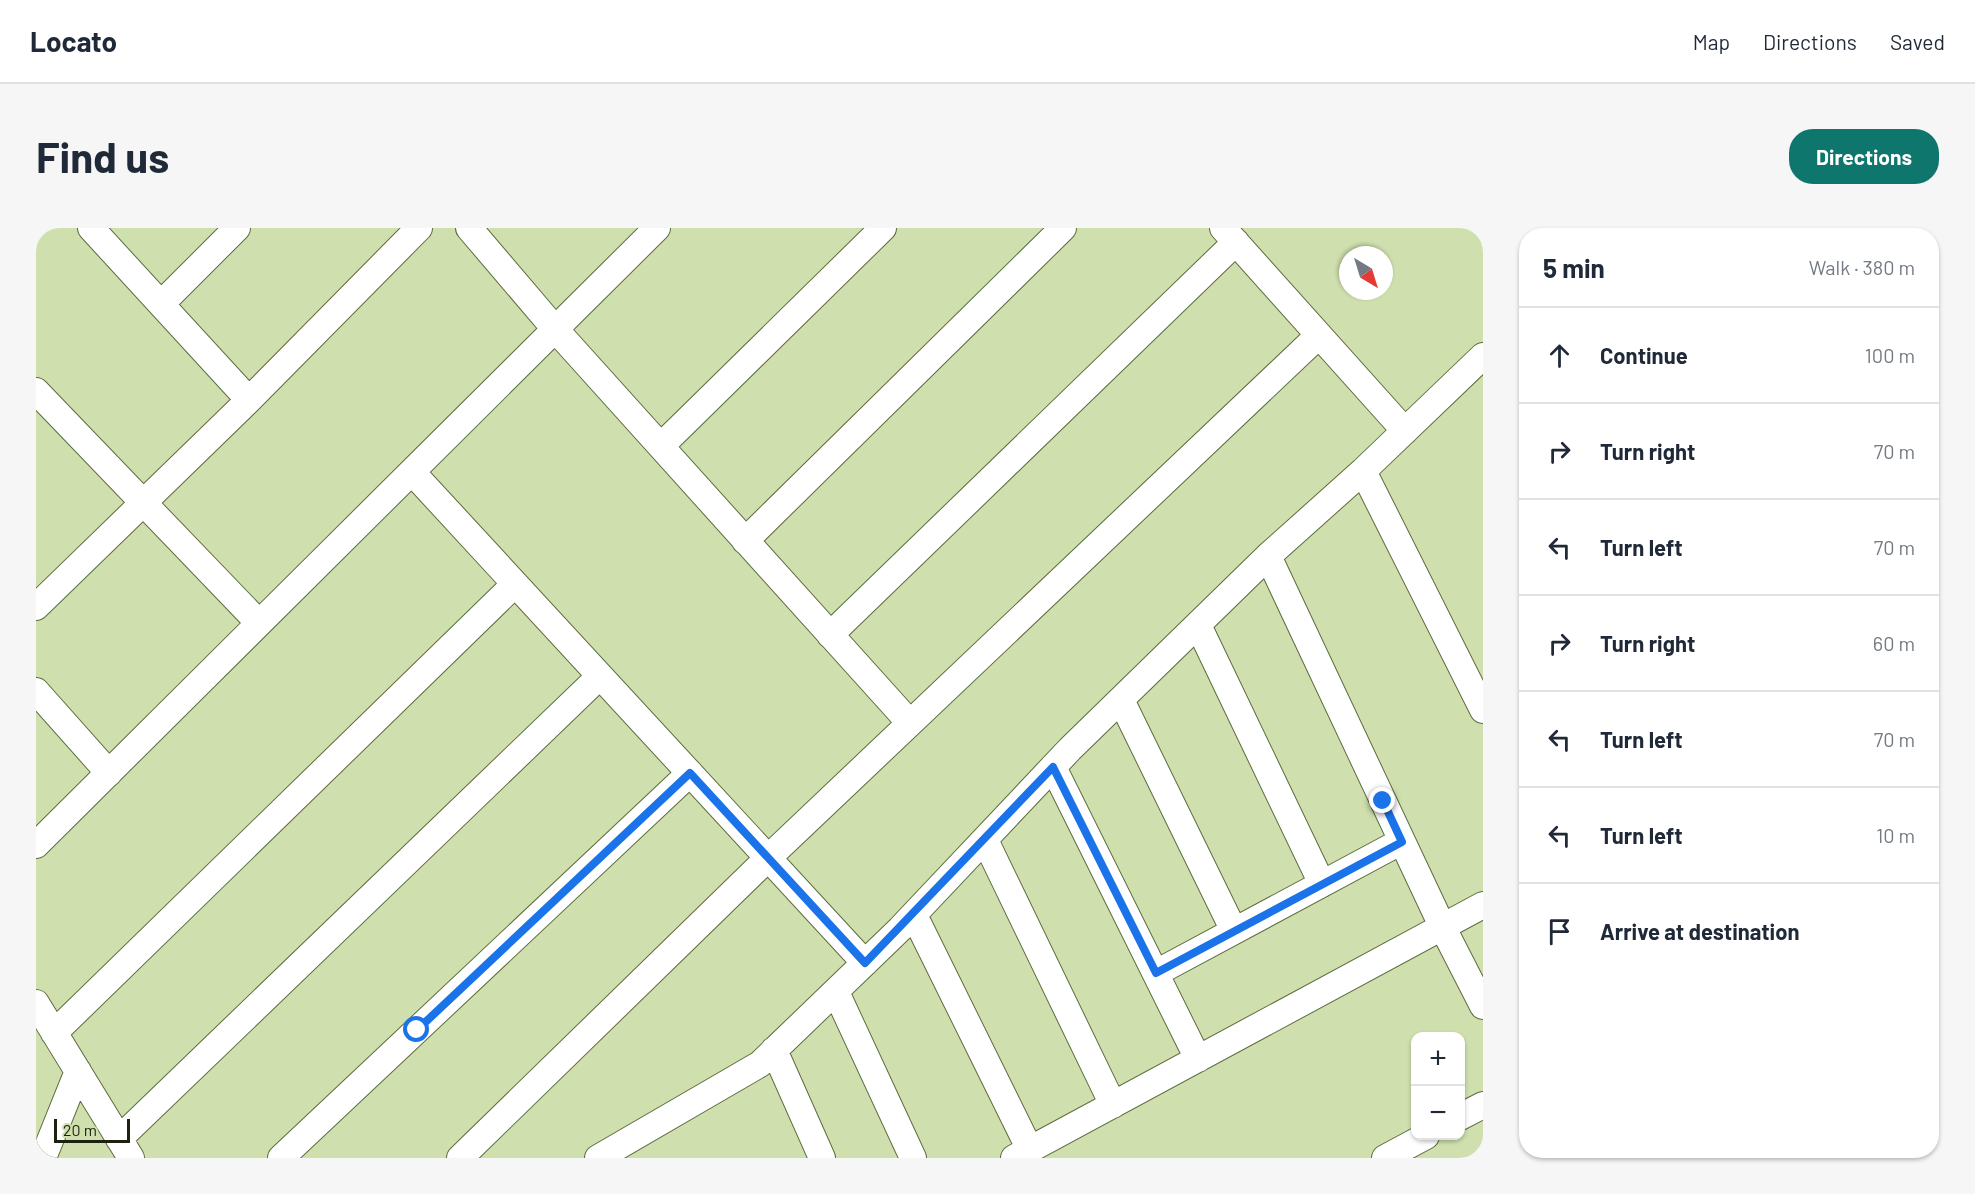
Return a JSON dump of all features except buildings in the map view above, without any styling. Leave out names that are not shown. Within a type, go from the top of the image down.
[{"type":"street","points":[[91,228],[249,400]]},
{"type":"street","points":[[161,304],[237,228]]},
{"type":"street","points":[[36,607],[249,400],[419,228]]},
{"type":"street","points":[[469,228],[555,329],[910,723]]},
{"type":"street","points":[[36,845],[657,228]]},
{"type":"street","points":[[661,446],[883,228]]},
{"type":"street","points":[[746,541],[1063,228]]},
{"type":"street","points":[[830,635],[1230,235],[1405,431]]},
{"type":"street","points":[[460,1158],[768,858],[1318,336]]},
{"type":"street","points":[[598,1158],[760,1064],[914,915],[1053,767],[1268,556],[1363,471],[1483,356]]},
{"type":"street","points":[[36,391],[259,623]]},
{"type":"street","points":[[1363,471],[1483,710]]},
{"type":"street","points":[[412,472],[865,963]]},
{"type":"street","points":[[1268,556],[1442,926],[1483,1006]]},
{"type":"street","points":[[54,1033],[515,584]]},
{"type":"street","points":[[1198,625],[1322,884]]},
{"type":"street","points":[[36,1003],[125,1148],[600,676]]},
{"type":"street","points":[[36,691],[109,773]]},
{"type":"street","points":[[1121,700],[1233,931]]},
{"type":"street","points":[[1053,767],[1198,1059]]},
{"type":"street","points":[[281,1158],[690,773]]},
{"type":"street","points":[[985,840],[1113,1104]]},
{"type":"street","points":[[1156,973],[1402,842]]},
{"type":"street","points":[[914,915],[1022,1154],[1483,905]]},
{"type":"street","points":[[836,992],[913,1158]]},
{"type":"street","points":[[774,1050],[822,1158]]},
{"type":"street","points":[[43,1158],[78,1071]]},
{"type":"street","points":[[1465,1115],[1483,1105]]},
{"type":"street","points":[[1385,1158],[1419,1140]]},
{"type":"route","points":[[417,1030],[690,773],[865,963],[1053,767],[1156,973],[1402,842],[1383,801]]}]
